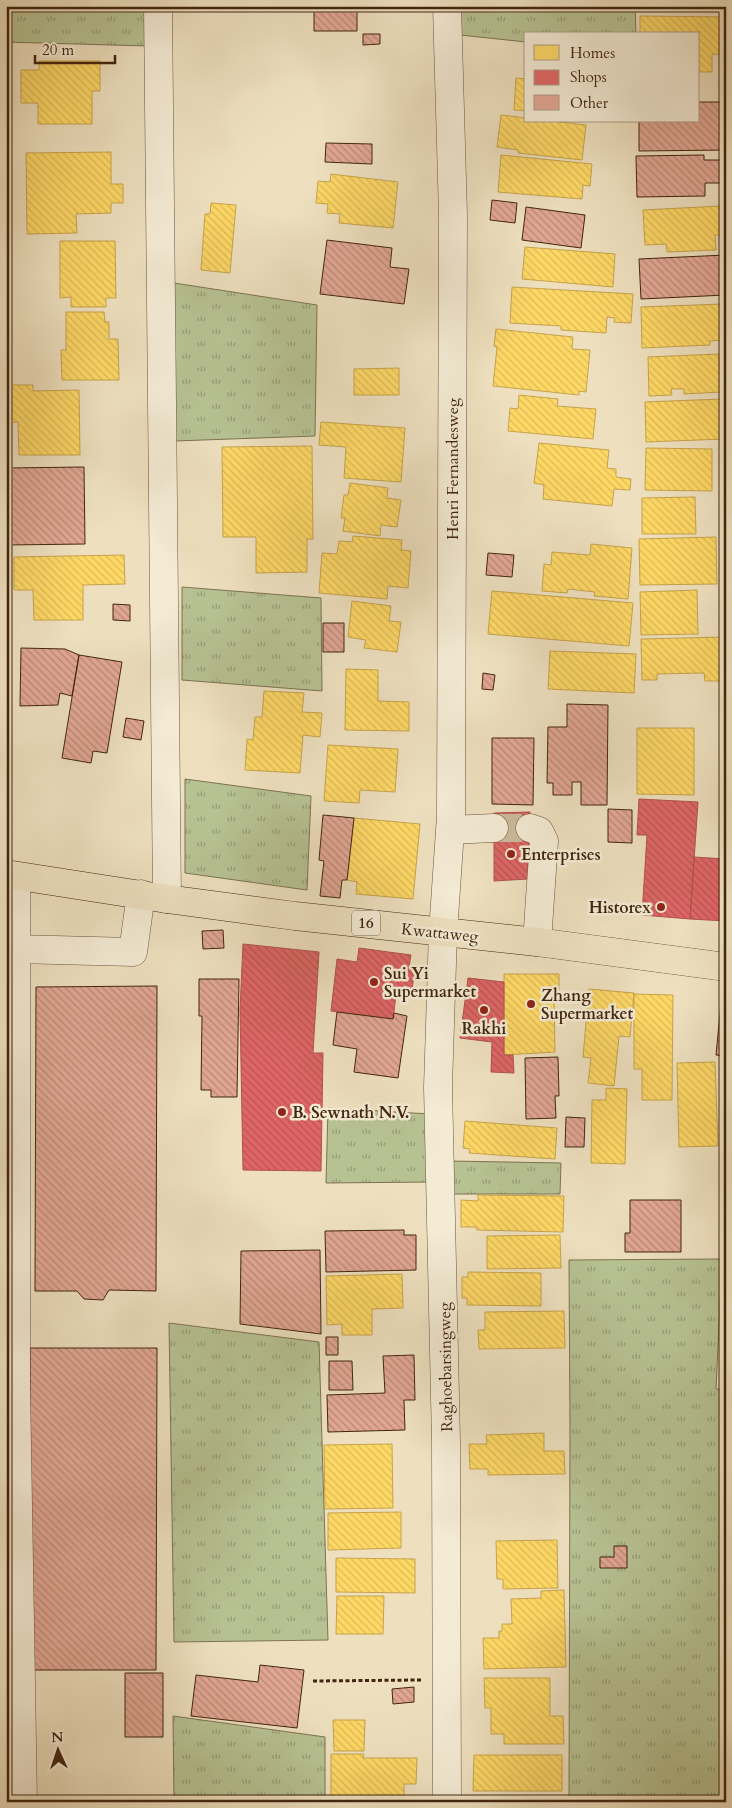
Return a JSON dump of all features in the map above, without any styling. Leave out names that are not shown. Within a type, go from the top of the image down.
[{"type":"main road","name":"Kwattaweg","points":[[11,875],[295,916],[536,942],[726,967]]},
{"type":"street","points":[[158,6],[168,898]]},
{"type":"street","name":"Henri Fernandesweg","points":[[443,932],[450,830],[453,215],[447,6]]},
{"type":"street","points":[[450,830],[494,828]]},
{"type":"street","points":[[530,828],[539,831],[544,841],[536,942]]},
{"type":"street","points":[[11,875],[16,949],[16,1386],[23,1802]]},
{"type":"street","points":[[16,949],[133,952],[141,894]]},
{"type":"street","name":"Raghoebarsingweg","points":[[443,932],[438,1087],[446,1431],[447,1802]]},
{"type":"path","points":[[313,1681],[447,1680]]},
{"type":"green space","points":[[6,6],[148,6],[148,46],[6,42]]},
{"type":"green space","points":[[459,6],[635,6],[636,32],[524,32],[524,42],[460,35]]},
{"type":"green space","points":[[174,283],[317,305],[315,436],[175,441]]},
{"type":"green space","points":[[182,587],[321,598],[322,691],[182,680]]},
{"type":"green space","points":[[185,779],[311,796],[307,890],[185,873]]},
{"type":"green space","points":[[328,1108],[430,1114],[432,1182],[326,1183]]},
{"type":"green space","points":[[450,1161],[561,1163],[560,1194],[451,1194]]},
{"type":"green space","points":[[722,1259],[716,1389],[726,1390],[726,1706],[722,1706],[721,1802],[569,1802],[569,1260]]},
{"type":"green space","points":[[169,1323],[319,1342],[328,1640],[174,1642]]},
{"type":"green space","points":[[173,1716],[325,1737],[325,1802],[174,1802]]},
{"type":"building: Homes","points":[[640,16],[726,17],[726,55],[712,54],[712,72],[700,72],[700,32],[640,32]]},
{"type":"building: Homes","points":[[39,61],[100,61],[100,91],[92,91],[92,124],[38,124],[38,103],[21,103],[21,70],[39,70]]},
{"type":"building: Homes","points":[[516,78],[524,79],[524,111],[514,110]]},
{"type":"building: Homes","points":[[501,115],[524,118],[524,122],[560,122],[586,125],[582,160],[518,153],[518,150],[497,147]]},
{"type":"building: Homes","points":[[111,152],[111,184],[123,184],[123,203],[111,203],[111,213],[76,214],[77,233],[27,234],[26,153]]},
{"type":"building: Homes","points":[[501,155],[592,164],[590,186],[583,185],[582,199],[498,192]]},
{"type":"building: Homes","points":[[331,174],[398,182],[393,228],[339,223],[340,214],[327,213],[328,204],[316,203],[318,181],[330,182]]},
{"type":"building: Homes","points":[[211,203],[236,205],[230,273],[201,270],[205,214],[210,214]]},
{"type":"building: Homes","points":[[721,206],[723,235],[715,235],[716,250],[667,252],[666,244],[645,245],[643,210]]},
{"type":"building: Homes","points":[[60,241],[115,241],[116,298],[106,298],[106,307],[71,307],[71,297],[60,298]]},
{"type":"building: Homes","points":[[525,247],[615,254],[613,287],[522,279]]},
{"type":"building: Homes","points":[[512,287],[633,294],[631,323],[614,322],[615,318],[607,317],[606,333],[561,330],[561,326],[510,323]]},
{"type":"building: Homes","points":[[723,304],[724,340],[710,341],[710,345],[642,348],[641,307]]},
{"type":"building: Homes","points":[[66,312],[104,312],[105,322],[109,322],[109,339],[118,339],[119,380],[62,380],[61,350],[66,350]]},
{"type":"building: Homes","points":[[496,329],[573,337],[572,349],[590,350],[586,392],[579,391],[579,395],[493,386],[497,347],[494,346]]},
{"type":"building: Homes","points":[[719,354],[721,392],[684,394],[684,389],[671,389],[672,395],[649,396],[648,357]]},
{"type":"building: Homes","points":[[399,368],[399,395],[354,395],[354,369]]},
{"type":"building: Homes","points":[[6,385],[33,385],[33,391],[79,390],[80,455],[19,455],[18,422],[6,423]]},
{"type":"building: Homes","points":[[519,395],[558,399],[557,406],[596,409],[593,439],[508,431],[510,408],[518,409]]},
{"type":"building: Homes","points":[[722,399],[724,439],[646,442],[645,402]]},
{"type":"building: Homes","points":[[321,422],[405,428],[401,482],[344,478],[346,447],[319,445]]},
{"type":"building: Homes","points":[[539,443],[609,450],[607,468],[616,469],[616,477],[631,479],[630,490],[614,489],[612,506],[543,499],[544,485],[534,483]]},
{"type":"building: Homes","points":[[312,446],[313,539],[307,539],[307,572],[256,573],[256,537],[223,537],[222,447]]},
{"type":"building: Homes","points":[[646,448],[712,449],[712,491],[645,490]]},
{"type":"building: Homes","points":[[350,483],[388,488],[387,498],[401,500],[397,527],[381,525],[380,536],[343,531],[345,518],[341,518],[344,495],[348,495]]},
{"type":"building: Homes","points":[[695,497],[696,534],[642,534],[642,498]]},
{"type":"building: Homes","points":[[353,536],[402,540],[401,550],[411,551],[408,588],[388,586],[387,599],[319,593],[322,553],[337,554],[339,541],[352,542]]},
{"type":"building: Homes","points":[[716,537],[717,584],[640,585],[639,539]]},
{"type":"building: Homes","points":[[591,544],[632,548],[628,599],[594,596],[595,592],[568,589],[567,593],[542,591],[544,564],[551,565],[552,552],[590,555]]},
{"type":"building: Homes","points":[[124,555],[125,584],[83,585],[83,620],[34,620],[33,590],[14,590],[14,557]]},
{"type":"building: Homes","points":[[697,590],[698,634],[641,635],[640,592]]},
{"type":"building: Homes","points":[[492,591],[633,603],[629,646],[488,634]]},
{"type":"building: Homes","points":[[352,601],[391,606],[389,621],[401,622],[397,652],[364,648],[366,640],[348,637]]},
{"type":"building: Homes","points":[[726,637],[726,681],[705,681],[704,673],[657,674],[657,680],[642,680],[641,639]]},
{"type":"building: Homes","points":[[550,651],[636,654],[634,693],[548,689]]},
{"type":"building: Homes","points":[[346,669],[378,670],[378,701],[409,702],[409,731],[345,730]]},
{"type":"building: Homes","points":[[264,691],[304,693],[302,712],[322,713],[320,737],[303,735],[300,773],[245,770],[247,739],[253,740],[255,717],[262,717]]},
{"type":"building: Homes","points":[[637,728],[694,728],[694,795],[637,794]]},
{"type":"building: Homes","points":[[328,745],[398,749],[395,792],[360,790],[359,803],[324,801]]},
{"type":"building: Homes","points":[[354,818],[420,824],[413,899],[356,894],[357,882],[347,880]]},
{"type":"building: Homes","points":[[504,974],[559,974],[559,995],[554,995],[555,1052],[504,1055]]},
{"type":"building: Homes","points":[[589,989],[634,993],[630,1037],[619,1036],[614,1086],[588,1083],[591,1058],[583,1057]]},
{"type":"building: Homes","points":[[634,994],[673,995],[672,1100],[642,1100],[642,1069],[634,1069]]},
{"type":"building: Homes","points":[[715,1062],[718,1146],[679,1147],[677,1063]]},
{"type":"building: Homes","points":[[606,1088],[627,1089],[625,1164],[591,1163],[592,1100],[606,1100]]},
{"type":"building: Homes","points":[[465,1121],[557,1128],[555,1159],[469,1153],[470,1149],[463,1148]]},
{"type":"building: Homes","points":[[478,1195],[564,1196],[563,1232],[477,1230],[476,1227],[461,1227],[461,1200],[478,1201]]},
{"type":"building: Homes","points":[[560,1235],[561,1268],[487,1269],[487,1236]]},
{"type":"building: Homes","points":[[468,1272],[541,1273],[541,1306],[467,1305],[467,1298],[462,1298],[462,1277],[468,1277]]},
{"type":"building: Homes","points":[[402,1274],[403,1308],[372,1309],[372,1335],[342,1335],[342,1324],[327,1325],[326,1276]]},
{"type":"building: Homes","points":[[564,1311],[565,1348],[479,1349],[478,1330],[485,1330],[485,1312]]},
{"type":"building: Homes","points":[[544,1433],[544,1451],[564,1451],[565,1474],[488,1475],[488,1469],[470,1469],[469,1444],[487,1444],[486,1435]]},
{"type":"building: Homes","points":[[392,1444],[393,1508],[325,1509],[324,1445]]},
{"type":"building: Homes","points":[[401,1512],[401,1548],[328,1550],[328,1513]]},
{"type":"building: Homes","points":[[557,1540],[558,1588],[503,1589],[503,1579],[497,1579],[496,1541]]},
{"type":"building: Homes","points":[[336,1558],[415,1559],[415,1593],[336,1592]]},
{"type":"building: Homes","points":[[564,1590],[566,1667],[484,1669],[483,1638],[499,1638],[502,1624],[512,1624],[511,1599],[541,1598],[541,1591]]},
{"type":"building: Homes","points":[[337,1596],[384,1596],[383,1634],[336,1634]]},
{"type":"building: Homes","points":[[484,1678],[550,1678],[550,1716],[563,1716],[564,1744],[504,1744],[504,1734],[491,1734],[491,1708],[485,1708]]},
{"type":"building: Homes","points":[[333,1720],[365,1720],[364,1751],[334,1751]]},
{"type":"building: Homes","points":[[331,1754],[364,1754],[363,1758],[417,1758],[416,1784],[404,1784],[404,1800],[418,1800],[418,1802],[331,1802]]},
{"type":"building: Homes","points":[[474,1755],[562,1755],[562,1791],[473,1791]]},
{"type":"building: Homes","points":[[565,1797],[565,1802],[471,1802],[471,1798]]},
{"type":"building: Shops","points":[[639,799],[698,802],[690,919],[642,915],[647,835],[637,835]]},
{"type":"building: Shops","name":"Enterprises","points":[[530,812],[528,879],[494,881],[494,813]]},
{"type":"building: Shops","points":[[694,857],[726,859],[726,921],[690,919]]},
{"type":"building: Shops","name":"B. Sewnath N.V.","points":[[243,944],[319,952],[313,1053],[323,1053],[321,1171],[243,1170],[240,1010]]},
{"type":"building: Shops","name":"Sui Yi Supermarket","points":[[359,948],[411,955],[409,967],[415,968],[411,997],[396,995],[393,1019],[331,1011],[337,959],[357,962]]},
{"type":"building: Shops","name":"Rakhi","points":[[468,978],[504,982],[504,1055],[513,1055],[514,1073],[491,1072],[492,1042],[460,1038]]},
{"type":"building: Other","points":[[314,6],[357,6],[357,31],[314,31]]},
{"type":"building: Other","points":[[363,34],[380,34],[380,44],[363,45]]},
{"type":"building: Other","points":[[700,102],[726,102],[726,150],[639,151],[639,122],[700,122]]},
{"type":"building: Other","points":[[326,143],[372,144],[372,164],[325,162]]},
{"type":"building: Other","points":[[704,155],[704,160],[726,160],[726,183],[705,183],[705,196],[637,197],[636,156]]},
{"type":"building: Other","points":[[492,200],[517,203],[515,223],[490,220]]},
{"type":"building: Other","points":[[526,207],[585,215],[581,248],[522,240]]},
{"type":"building: Other","points":[[327,240],[392,248],[390,267],[409,269],[404,304],[320,294]]},
{"type":"building: Other","points":[[726,255],[726,295],[641,299],[639,259]]},
{"type":"building: Other","points":[[84,467],[85,544],[6,545],[6,468]]},
{"type":"building: Other","points":[[488,553],[514,555],[512,577],[486,575]]},
{"type":"building: Other","points":[[113,604],[130,605],[130,621],[113,620]]},
{"type":"building: Other","points":[[323,623],[344,623],[344,652],[323,652]]},
{"type":"building: Other","points":[[21,648],[65,649],[79,655],[72,696],[60,693],[58,705],[20,706]]},
{"type":"building: Other","points":[[79,655],[122,662],[107,753],[93,751],[91,763],[62,758]]},
{"type":"building: Other","points":[[483,673],[495,675],[493,690],[482,689]]},
{"type":"building: Other","points":[[567,704],[608,705],[607,805],[581,805],[581,782],[572,782],[572,795],[553,795],[553,783],[547,783],[548,727],[567,727]]},
{"type":"building: Other","points":[[126,718],[144,721],[141,740],[123,737]]},
{"type":"building: Other","points":[[492,738],[534,738],[533,805],[492,804]]},
{"type":"building: Other","points":[[608,809],[632,810],[632,843],[608,842]]},
{"type":"building: Other","points":[[323,815],[354,818],[347,880],[342,880],[340,898],[320,896],[324,861],[319,860]]},
{"type":"building: Other","points":[[223,930],[224,948],[203,949],[202,931]]},
{"type":"building: Other","points":[[199,979],[239,979],[237,1097],[211,1097],[211,1090],[201,1090],[202,1016],[199,1016]]},
{"type":"building: Other","points":[[157,986],[156,1291],[109,1290],[103,1300],[84,1299],[77,1291],[35,1291],[36,987]]},
{"type":"building: Other","points":[[722,993],[726,993],[726,1056],[716,1055]]},
{"type":"building: Other","points":[[337,1012],[393,1019],[394,1013],[407,1016],[398,1078],[354,1072],[357,1049],[333,1045]]},
{"type":"building: Other","points":[[558,1057],[559,1096],[555,1096],[556,1118],[526,1119],[525,1058]]},
{"type":"building: Other","points":[[566,1117],[585,1118],[584,1147],[565,1147]]},
{"type":"building: Other","points":[[630,1200],[681,1200],[681,1252],[625,1252],[625,1233],[630,1233]]},
{"type":"building: Other","points":[[404,1230],[404,1235],[416,1235],[416,1270],[326,1272],[325,1231]]},
{"type":"building: Other","points":[[320,1250],[321,1334],[240,1324],[241,1251]]},
{"type":"building: Other","points":[[326,1337],[338,1337],[338,1355],[326,1355]]},
{"type":"building: Other","points":[[30,1348],[157,1348],[156,1670],[29,1670]]},
{"type":"building: Other","points":[[414,1355],[415,1400],[404,1400],[405,1430],[328,1432],[327,1395],[385,1393],[383,1356]]},
{"type":"building: Other","points":[[329,1361],[352,1361],[353,1390],[329,1390]]},
{"type":"building: Other","points":[[614,1546],[627,1546],[627,1568],[600,1568],[600,1557],[614,1557]]},
{"type":"building: Other","points":[[260,1665],[304,1670],[297,1728],[191,1716],[196,1675],[258,1682]]},
{"type":"building: Other","points":[[125,1673],[163,1673],[163,1737],[125,1737]]},
{"type":"building: Other","points":[[414,1687],[414,1702],[393,1704],[392,1689]]},
{"type":"tunnel","points":[[494,828],[530,828]]},
{"type":"place","name":"Enterprises","points":[[511,854]]},
{"type":"place","name":"Historex","points":[[661,907]]},
{"type":"place","name":"Sui Yi Supermarket","points":[[374,982]]},
{"type":"place","name":"Zhang Supermarket","points":[[531,1004]]},
{"type":"place","name":"Rakhi","points":[[484,1010]]},
{"type":"place","name":"B. Sewnath N.V.","points":[[282,1112]]}]
